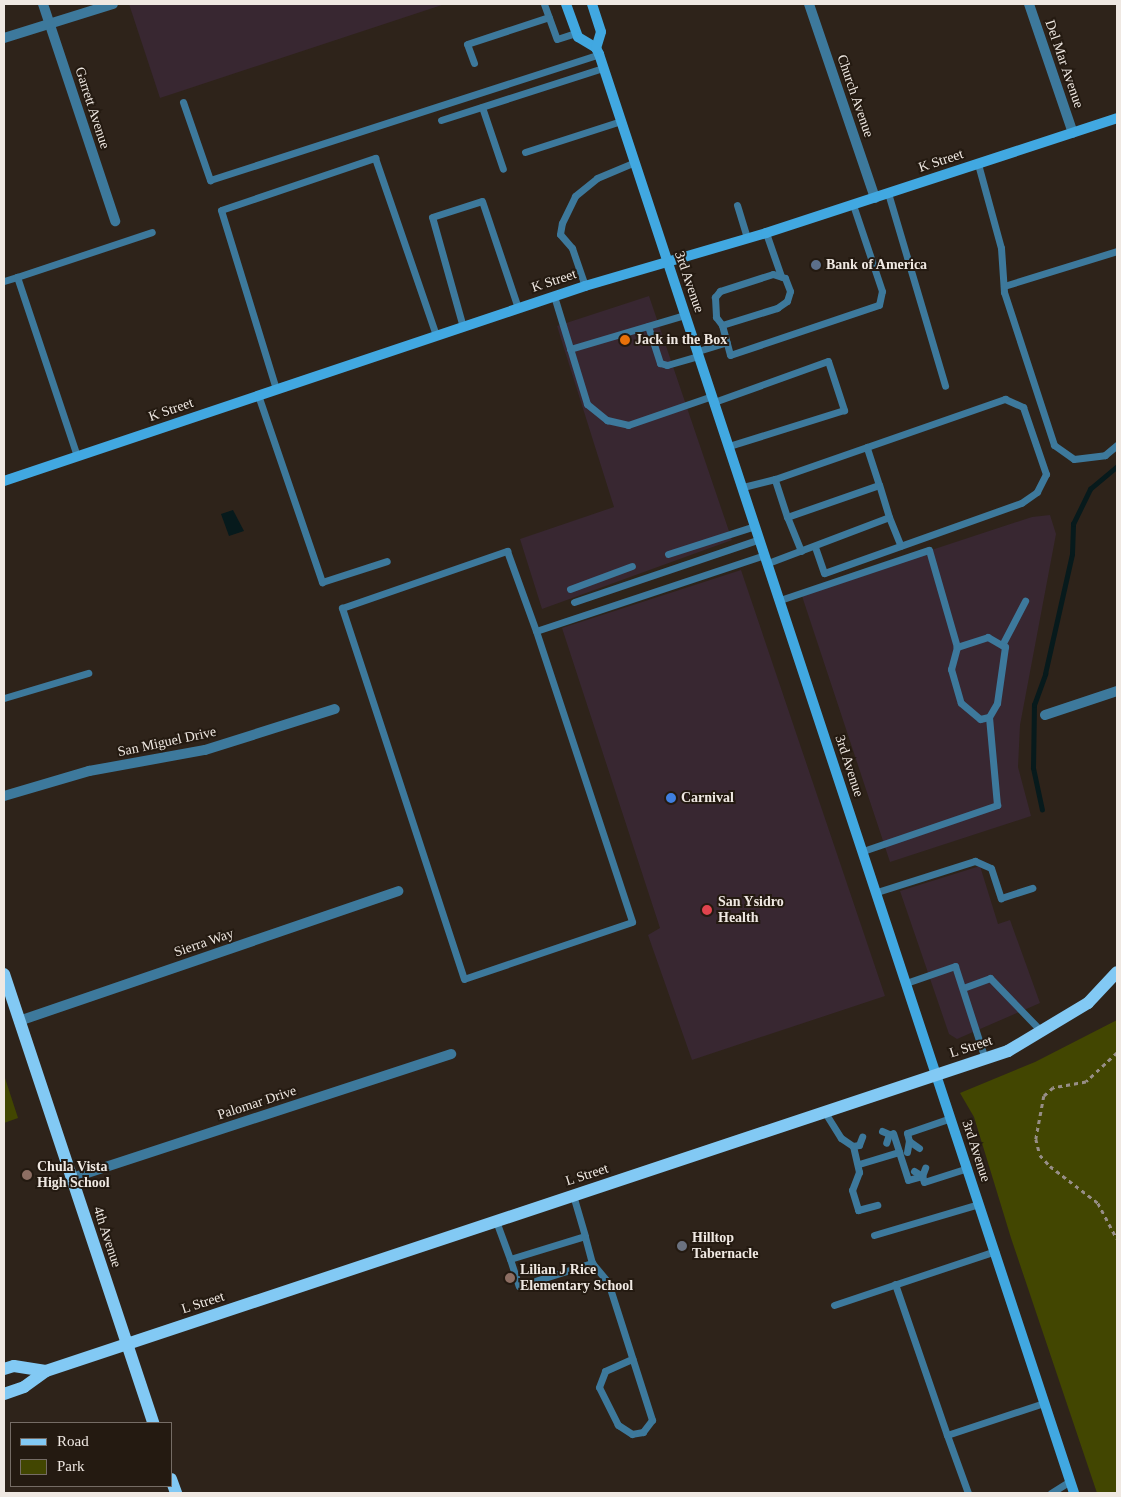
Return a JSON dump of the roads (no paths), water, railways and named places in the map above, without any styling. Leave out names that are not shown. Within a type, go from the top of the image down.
[{"type":"main road","points":[[566,4],[578,37],[598,51]]},
{"type":"main road","name":"3rd Avenue","points":[[592,4],[601,32],[598,51],[1074,1493]]},
{"type":"main road","name":"K Street","points":[[4,481],[554,296],[667,260],[854,205],[1117,118]]},
{"type":"main road","name":"L Street","points":[[4,1394],[24,1387],[46,1371],[1008,1051],[1088,1003],[1117,972]]},
{"type":"main road","name":"4th Avenue","points":[[4,974],[153,1422]]},
{"type":"main road","name":"L Street","points":[[4,1369],[14,1366],[46,1371]]},
{"type":"street","name":"Garrett Avenue","points":[[43,4],[114,221]]},
{"type":"street","points":[[4,38],[112,4]]},
{"type":"street","name":"Church Avenue","points":[[809,4],[874,198]]},
{"type":"street","name":"Del Mar Avenue","points":[[1029,4],[1073,133]]},
{"type":"street","points":[[1045,715],[1117,691]]},
{"type":"street","name":"San Miguel Drive","points":[[4,796],[89,771],[205,750],[335,710]]},
{"type":"street","name":"Sierra Way","points":[[19,1021],[398,891]]},
{"type":"street","name":"Palomar Drive","points":[[72,1178],[451,1054]]},
{"type":"lane","points":[[544,4],[557,39],[576,33]]},
{"type":"lane","points":[[474,63],[467,44],[549,17]]},
{"type":"lane","points":[[183,102],[210,180],[598,51]]},
{"type":"lane","points":[[441,120],[604,68]]},
{"type":"lane","points":[[482,107],[503,169]]},
{"type":"lane","points":[[525,152],[621,121]]},
{"type":"lane","points":[[276,389],[221,210],[375,158],[436,336]]},
{"type":"lane","points":[[585,286],[572,248],[560,234],[562,223],[576,196],[597,178],[635,162]]},
{"type":"lane","points":[[978,164],[1001,248],[1004,286],[1054,445],[1074,459],[1105,455],[1117,445]]},
{"type":"lane","points":[[888,193],[945,386]]},
{"type":"lane","points":[[463,326],[432,217],[482,201],[518,308]]},
{"type":"lane","points":[[737,205],[747,237]]},
{"type":"lane","points":[[722,325],[777,308],[787,302],[790,291],[785,278],[773,274],[720,291],[715,296],[713,307],[722,325],[730,355],[879,306],[882,291],[854,205]]},
{"type":"lane","points":[[4,281],[152,232]]},
{"type":"lane","points":[[766,232],[781,276]]},
{"type":"lane","points":[[1004,286],[1117,251]]},
{"type":"lane","points":[[17,277],[77,456]]},
{"type":"lane","points":[[554,296],[587,404],[607,420],[628,425],[828,361],[844,410],[729,446]]},
{"type":"lane","points":[[570,349],[685,315]]},
{"type":"lane","points":[[648,326],[660,363],[667,365],[727,342]]},
{"type":"lane","points":[[258,396],[322,582],[387,561]]},
{"type":"lane","points":[[743,487],[775,479],[1005,399],[1023,407],[1046,474],[1037,492],[1021,503],[824,573],[815,547]]},
{"type":"lane","points":[[867,447],[889,517],[901,546]]},
{"type":"lane","points":[[775,479],[787,517],[801,551]]},
{"type":"lane","points":[[787,517],[879,485]]},
{"type":"lane","points":[[536,631],[766,559],[815,547],[889,517]]},
{"type":"lane","points":[[668,554],[755,526]]},
{"type":"lane","points":[[574,602],[760,538]]},
{"type":"lane","points":[[780,600],[929,550],[957,647],[951,669],[961,703],[980,719],[989,717]]},
{"type":"lane","points":[[507,551],[536,631],[632,922],[464,979],[342,608],[507,551]]},
{"type":"lane","points":[[570,589],[632,566]]},
{"type":"lane","points":[[1002,645],[1025,601]]},
{"type":"lane","points":[[863,851],[997,805],[989,717],[997,703],[1005,647],[988,637],[957,647]]},
{"type":"lane","points":[[4,698],[88,673]]},
{"type":"lane","points":[[876,892],[975,861],[991,868],[1001,898],[1032,888]]},
{"type":"lane","points":[[906,983],[956,966],[985,1059]]},
{"type":"lane","points":[[963,988],[990,978],[1042,1032]]},
{"type":"lane","points":[[824,1111],[841,1138],[866,1149]]},
{"type":"lane","points":[[882,1131],[891,1134],[907,1133],[951,1118]]},
{"type":"lane","points":[[907,1133],[910,1141],[919,1148]]},
{"type":"lane","points":[[886,1143],[891,1134]]},
{"type":"lane","points":[[891,1134],[908,1180],[922,1176]]},
{"type":"lane","points":[[862,1137],[856,1145],[859,1164],[852,1190],[858,1210],[877,1205]]},
{"type":"lane","points":[[907,1152],[910,1141]]},
{"type":"lane","points":[[859,1164],[898,1152]]},
{"type":"lane","points":[[925,1168],[922,1176],[924,1182],[968,1168]]},
{"type":"lane","points":[[914,1171],[922,1176]]},
{"type":"lane","points":[[573,1195],[592,1263],[608,1282],[652,1420],[643,1432],[632,1434],[618,1425],[599,1387],[605,1371],[632,1359]]},
{"type":"lane","points":[[874,1235],[979,1204]]},
{"type":"lane","points":[[496,1221],[518,1286],[592,1263]]},
{"type":"lane","points":[[510,1259],[585,1236]]},
{"type":"lane","points":[[834,1304],[995,1251]]},
{"type":"lane","points":[[895,1284],[968,1493]]},
{"type":"lane","points":[[947,1435],[1044,1402]]},
{"type":"lane","points":[[1051,1493],[1070,1481]]},
{"type":"waterway","points":[[1042,810],[1033,768],[1034,705],[1045,674],[1072,554],[1073,524],[1090,489],[1117,466]]},
{"type":"place","name":"Bank of America","points":[[816,265]]},
{"type":"place","name":"Jack in the Box","points":[[625,340]]},
{"type":"place","name":"Carnival","points":[[671,798]]},
{"type":"place","name":"San Ysidro Health","points":[[707,910]]},
{"type":"place","name":"Chula Vista High School","points":[[27,1175]]},
{"type":"place","name":"Hilltop Tabernacle","points":[[682,1246]]},
{"type":"place","name":"Lilian J Rice Elementary School","points":[[510,1278]]}]
